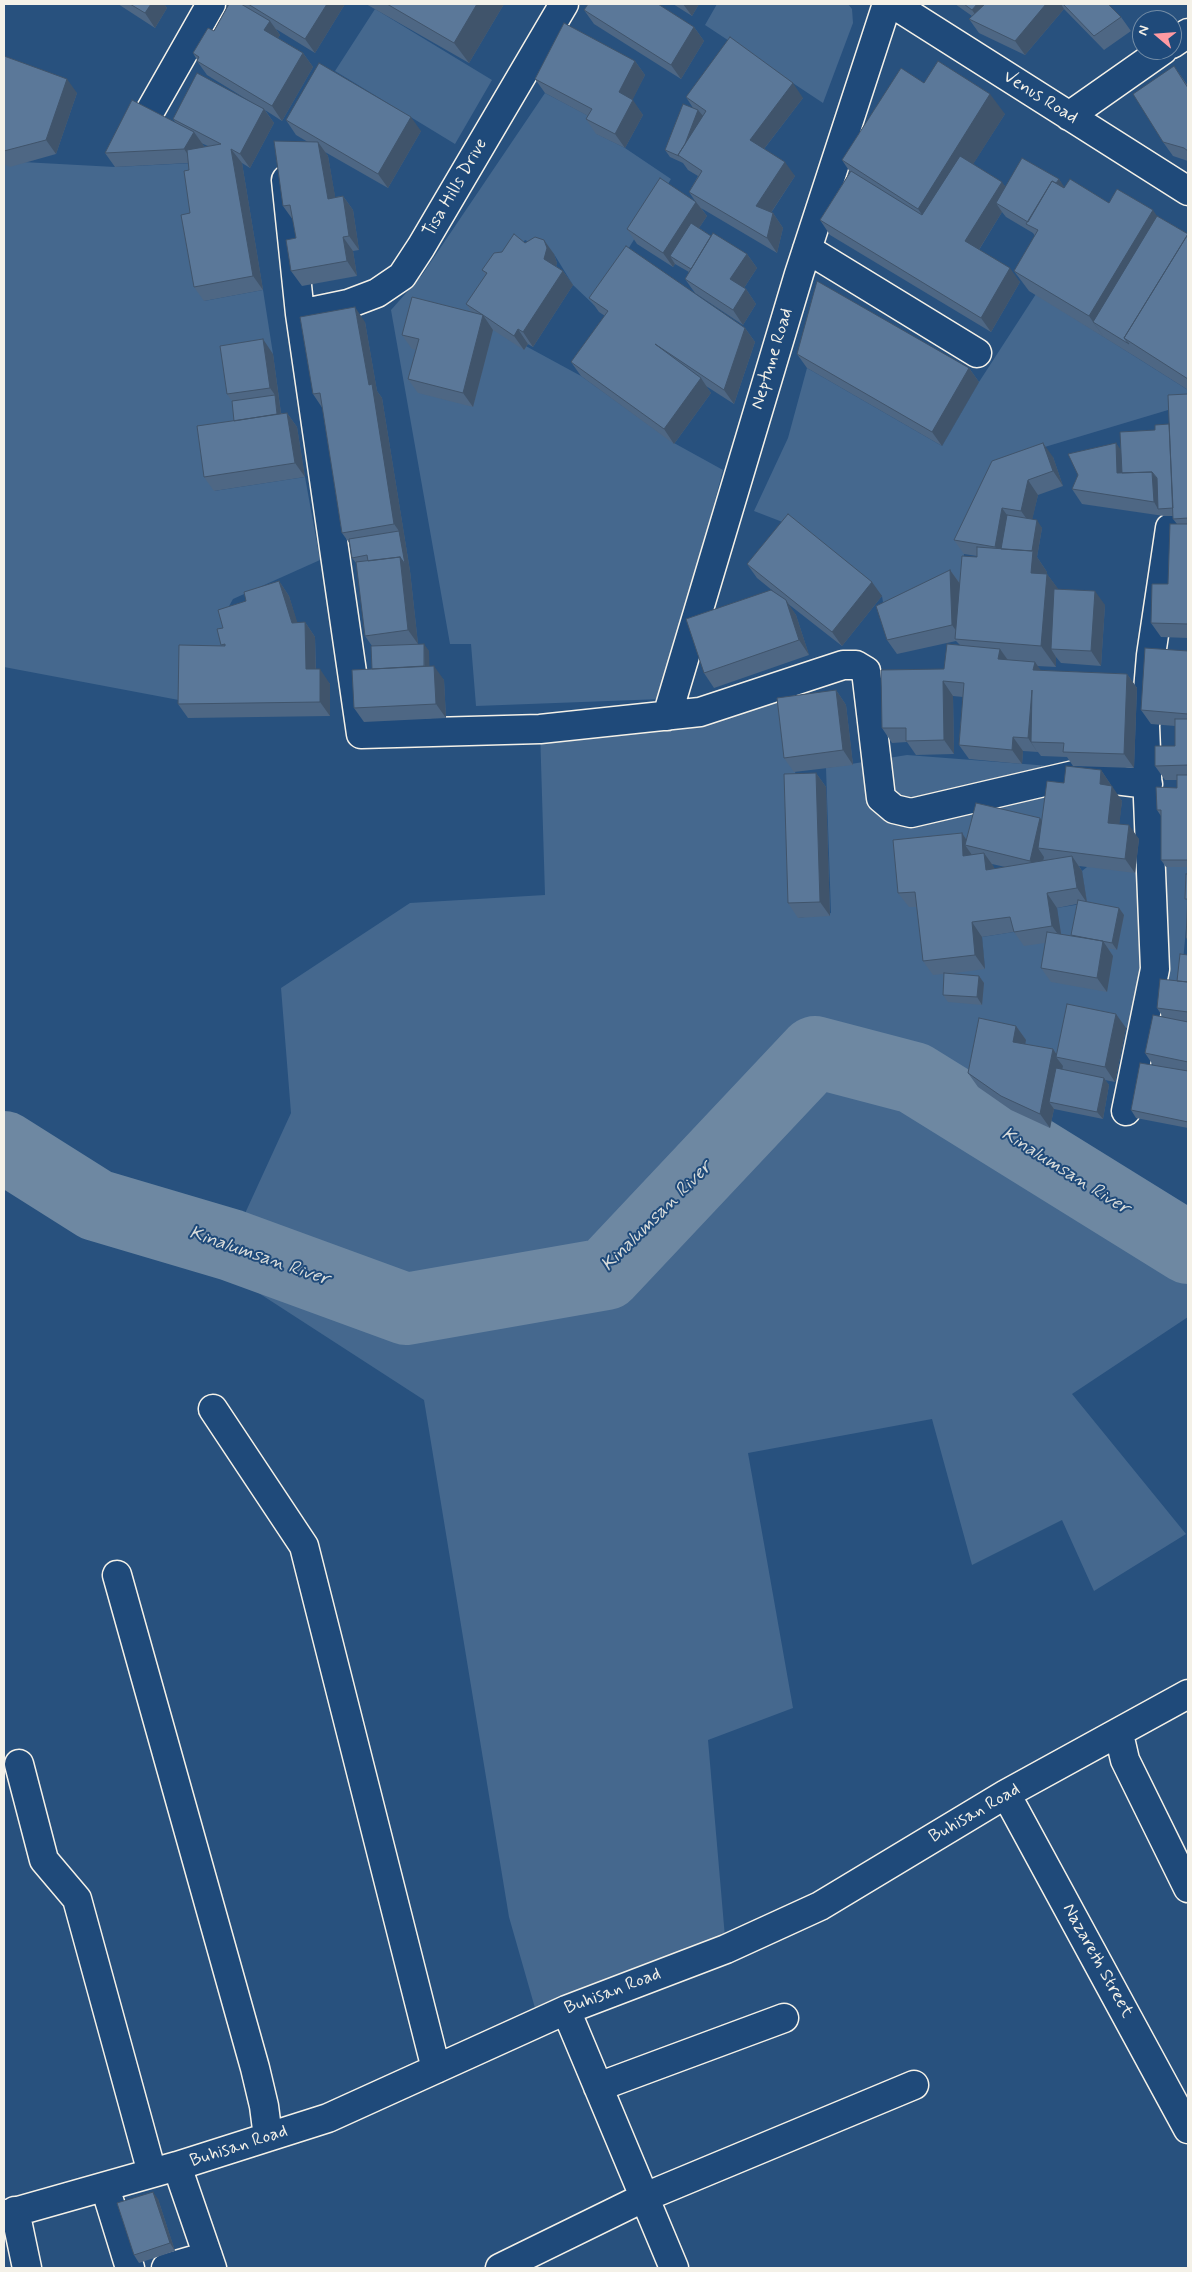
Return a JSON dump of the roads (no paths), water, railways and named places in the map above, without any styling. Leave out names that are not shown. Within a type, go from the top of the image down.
[{"type":"street","points":[[149,113],[211,4]]},
{"type":"street","name":"Tisa Hills Drive","points":[[300,314],[348,304],[377,293],[402,276],[564,4]]},
{"type":"street","name":"Neptune Road","points":[[667,716],[807,249],[887,4]]},
{"type":"street","name":"Venus Road","points":[[893,4],[1188,191]]},
{"type":"street","points":[[1069,116],[1149,60]]},
{"type":"street","points":[[286,176],[300,314],[360,734],[540,729],[700,712],[843,666],[856,665],[866,671],[881,798],[894,809],[911,813],[1074,775],[1148,784]]},
{"type":"street","points":[[807,249],[977,353]]},
{"type":"street","points":[[1126,1111],[1155,969],[1145,726],[1151,656],[1170,528]]},
{"type":"street","points":[[1151,656],[1179,656]]},
{"type":"street","points":[[214,1409],[304,1546],[436,2069]]},
{"type":"street","points":[[117,1575],[255,2068],[264,2106],[268,2137]]},
{"type":"street","name":"Buhisan Road","points":[[10,2213],[165,2170],[328,2118],[566,2010],[726,1949],[820,1906],[1006,1794],[1188,1694]]},
{"type":"street","points":[[1118,1734],[1125,1760],[1188,1888]]},
{"type":"street","points":[[19,1764],[44,1860],[77,1899],[165,2170],[210,2262],[166,2268]]},
{"type":"street","name":"Nazareth Street","points":[[1006,1794],[1188,2129]]},
{"type":"street","points":[[566,2010],[674,2268]]},
{"type":"street","points":[[598,2087],[784,2018]]},
{"type":"street","points":[[500,2268],[645,2197],[914,2085]]},
{"type":"street","points":[[105,2187],[130,2268]]},
{"type":"street","points":[[10,2213],[27,2268]]},
{"type":"waterway","name":"Kinalumsan River","points":[[4,1147],[96,1205],[231,1245],[406,1309],[606,1274],[815,1052],[914,1078],[1188,1248]]}]
